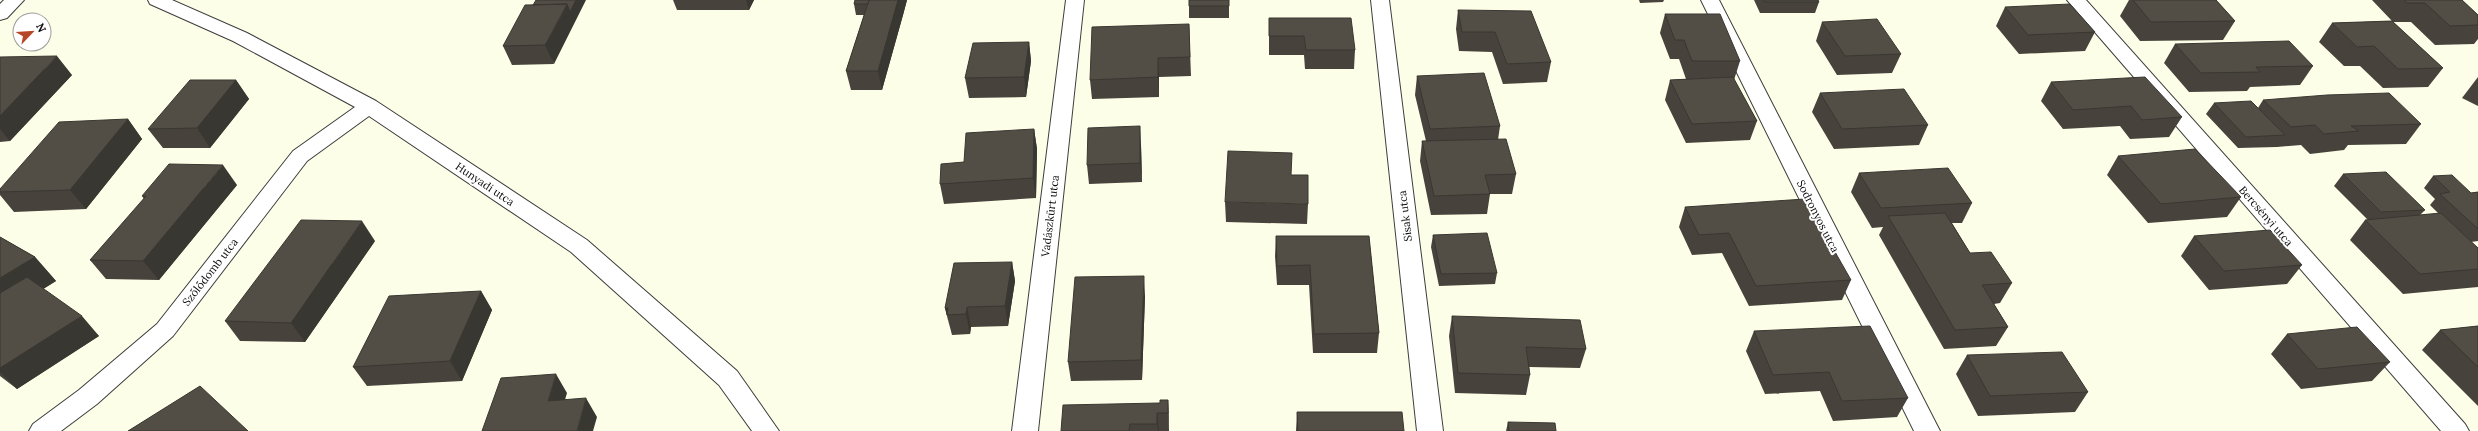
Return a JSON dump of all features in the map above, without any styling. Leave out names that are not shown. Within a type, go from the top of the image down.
[{"type":"street","points":[[0,14],[15,0]]},
{"type":"street","name":"Hunyadi utca","points":[[157,0],[240,36],[369,106],[579,246],[728,378],[766,431]]},
{"type":"street","name":"Vadászkürt utca","points":[[1025,431],[1075,0]]},
{"type":"street","name":"Sisak utca","points":[[1380,0],[1430,431]]},
{"type":"street","name":"Sodronyos utca","points":[[1710,0],[1927,431]]},
{"type":"street","name":"Bercsényi utca","points":[[2076,0],[2456,431]]},
{"type":"street","name":"Szőlődomb utca","points":[[42,431],[88,398],[165,330],[300,156],[369,106]]},
{"type":"building","points":[[536,0],[576,0],[570,12],[567,4],[533,5]]},
{"type":"building","points":[[855,0],[869,0],[868,4],[854,4]]},
{"type":"building","points":[[869,0],[898,0],[878,71],[846,71]]},
{"type":"building","points":[[1189,0],[1229,0],[1229,6],[1189,6]]},
{"type":"building","points":[[1763,0],[1818,0],[1819,2],[1764,2]]},
{"type":"building","points":[[2133,0],[2216,0],[2235,21],[2151,22]]},
{"type":"building","points":[[2404,0],[2462,0],[2478,15],[2478,25],[2450,26],[2425,3],[2407,3]]},
{"type":"building","points":[[567,4],[545,45],[503,46],[525,5]]},
{"type":"building","points":[[2070,4],[2095,32],[2028,35],[2005,7]]},
{"type":"building","points":[[1458,10],[1531,11],[1551,62],[1507,64],[1495,32],[1462,32]]},
{"type":"building","points":[[1665,14],[1720,14],[1740,61],[1692,61],[1684,40],[1675,40]]},
{"type":"building","points":[[1269,18],[1351,18],[1355,50],[1306,50],[1304,36],[1269,36]]},
{"type":"building","points":[[1877,19],[1901,54],[1845,56],[1822,22]]},
{"type":"building","points":[[2392,21],[2443,68],[2398,69],[2374,46],[2357,47],[2332,23]]},
{"type":"building","points":[[1189,24],[1190,57],[1158,58],[1158,77],[1090,80],[1092,27]]},
{"type":"building","points":[[2289,41],[2313,66],[2256,67],[2260,72],[2201,73],[2175,44]]},
{"type":"building","points":[[1029,42],[1024,77],[965,78],[973,43]]},
{"type":"building","points":[[57,56],[0,116],[0,57]]},
{"type":"building","points":[[1484,73],[1500,126],[1430,129],[1417,76]]},
{"type":"building","points":[[1733,77],[1757,121],[1692,124],[1670,80]]},
{"type":"building","points":[[2145,77],[2182,117],[2142,120],[2131,106],[2073,110],[2051,82]]},
{"type":"building","points":[[190,80],[236,80],[197,128],[148,129]]},
{"type":"building","points":[[1904,89],[1928,125],[1842,129],[1820,93]]},
{"type":"building","points":[[2389,93],[2421,124],[2351,126],[2359,131],[2324,134],[2315,125],[2291,127],[2263,100],[2327,95]]},
{"type":"building","points":[[2251,101],[2285,135],[2246,137],[2214,103]]},
{"type":"building","points":[[128,119],[70,190],[0,192],[0,189],[59,122]]},
{"type":"building","points":[[1140,126],[1140,163],[1087,165],[1088,128]]},
{"type":"building","points":[[1034,129],[1033,178],[940,184],[941,164],[964,162],[966,133]]},
{"type":"building","points":[[1506,139],[1516,174],[1485,175],[1490,194],[1434,196],[1422,141]]},
{"type":"building","points":[[2195,149],[2241,197],[2161,204],[2118,156]]},
{"type":"building","points":[[1228,151],[1292,153],[1291,175],[1308,175],[1308,204],[1225,202]]},
{"type":"building","points":[[169,164],[223,165],[143,261],[90,260],[146,196],[142,196]]},
{"type":"building","points":[[1948,168],[1972,203],[1881,208],[1859,173]]},
{"type":"building","points":[[2386,172],[2425,210],[2381,212],[2343,174]]},
{"type":"building","points":[[2452,175],[2471,193],[2478,192],[2478,229],[2440,194],[2450,192],[2433,176]]},
{"type":"building","points":[[1805,199],[1851,280],[1756,286],[1729,233],[1699,235],[1685,207]]},
{"type":"building","points":[[1945,213],[1970,253],[1991,252],[2012,283],[1982,285],[2008,327],[1955,330],[1888,216]]},
{"type":"building","points":[[2441,213],[2478,248],[2478,269],[2420,274],[2365,220]]},
{"type":"building","points":[[301,220],[362,221],[291,323],[225,321]]},
{"type":"building","points":[[2270,230],[2302,265],[2224,271],[2194,236]]},
{"type":"building","points":[[1487,233],[1497,273],[1441,274],[1433,235]]},
{"type":"building","points":[[1276,236],[1369,236],[1379,333],[1314,334],[1310,265],[1277,266]]},
{"type":"building","points":[[0,237],[35,257],[0,278]]},
{"type":"building","points":[[1012,262],[1005,306],[967,307],[966,314],[947,315],[948,308],[945,308],[954,263]]},
{"type":"building","points":[[1144,276],[1141,360],[1068,362],[1075,277]]},
{"type":"building","points":[[27,277],[82,316],[0,368],[0,293]]},
{"type":"building","points":[[481,291],[450,361],[353,367],[389,296]]},
{"type":"building","points":[[1452,316],[1580,320],[1586,349],[1526,347],[1530,375],[1458,373]]},
{"type":"building","points":[[1870,326],[1908,398],[1842,401],[1829,372],[1773,375],[1754,331]]},
{"type":"building","points":[[2478,326],[2478,367],[2440,330]]},
{"type":"building","points":[[2357,327],[2390,362],[2318,369],[2287,334]]},
{"type":"building","points":[[2062,352],[2088,392],[1990,396],[1967,355]]},
{"type":"building","points":[[556,374],[548,401],[586,398],[577,431],[482,431],[501,378]]},
{"type":"building","points":[[200,386],[248,431],[128,431]]},
{"type":"building","points":[[1160,400],[1168,400],[1168,413],[1157,413],[1157,424],[1130,424],[1129,431],[1061,431],[1063,405],[1160,403]]},
{"type":"building","points":[[1297,412],[1402,412],[1404,431],[1298,431]]},
{"type":"building","points":[[1508,422],[1555,423],[1556,431],[1509,431]]}]
